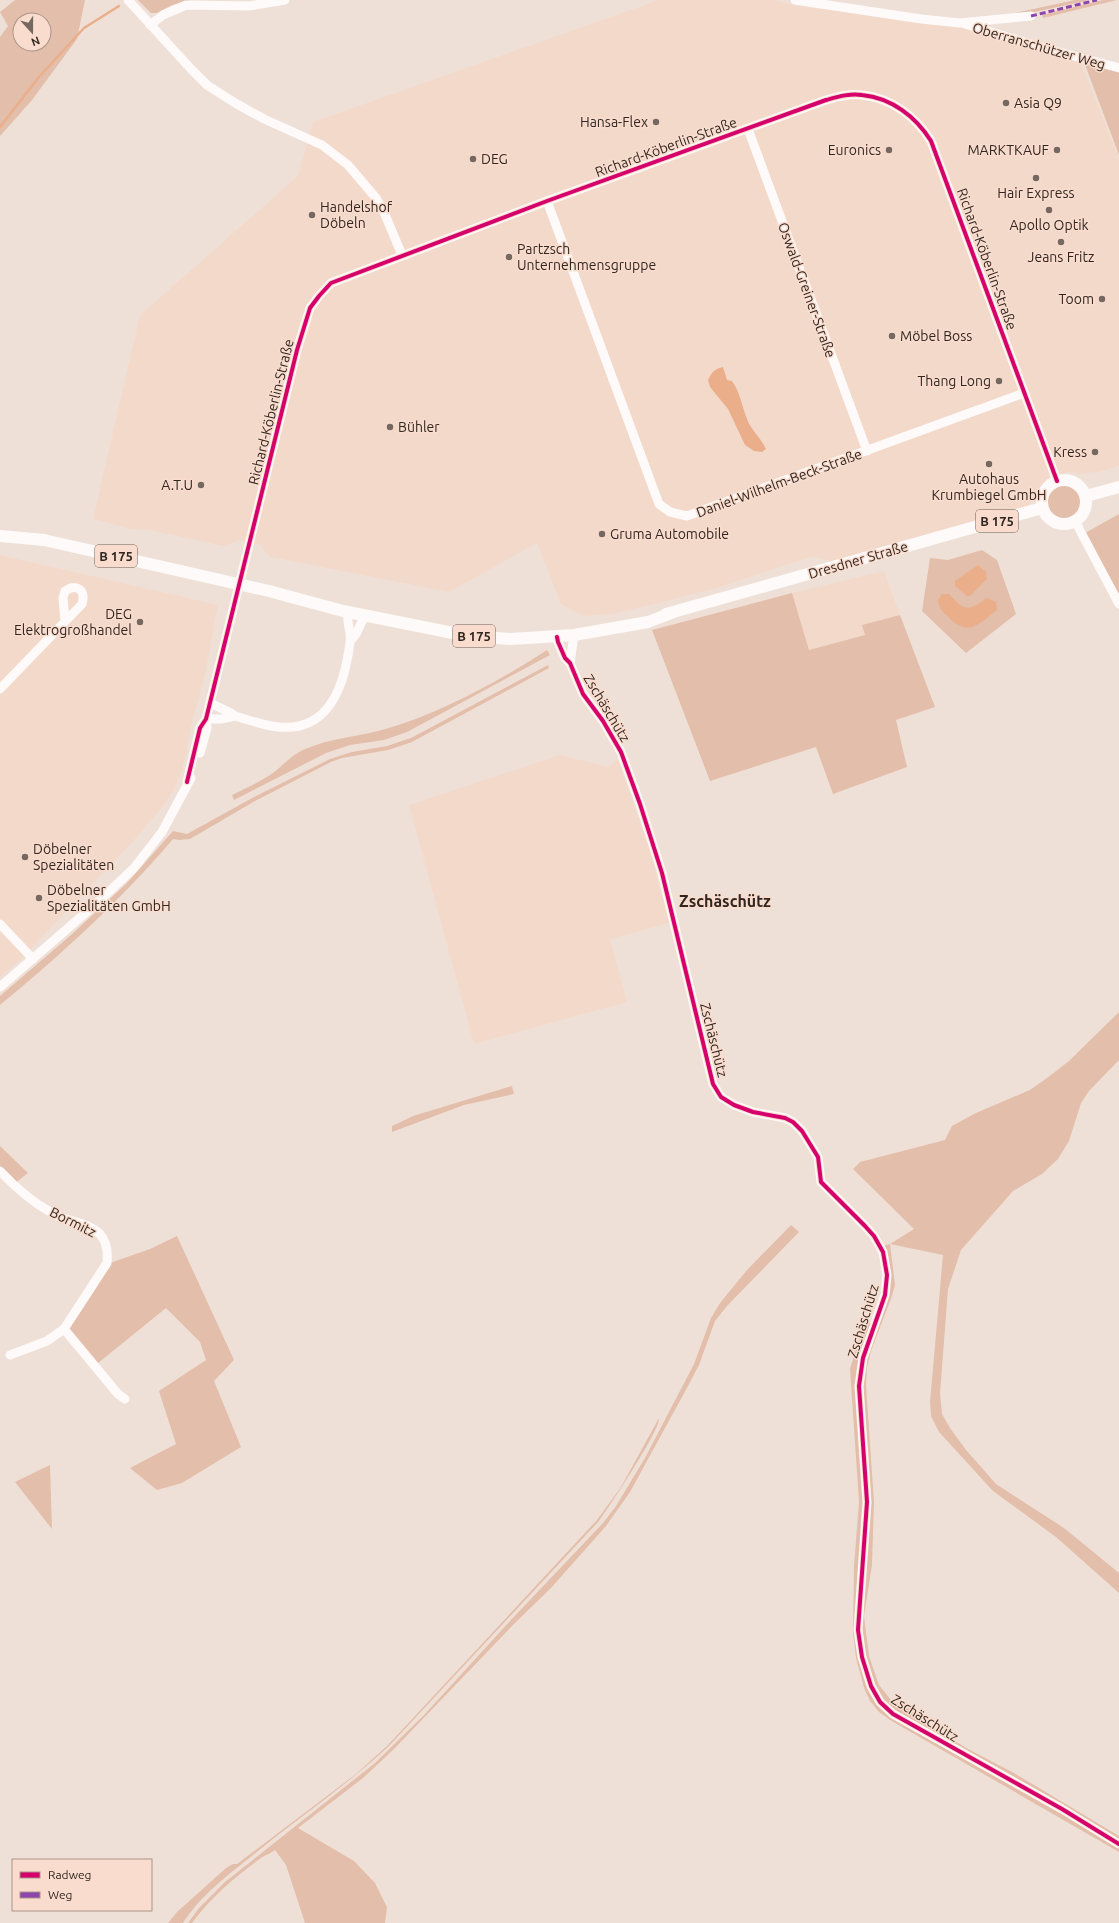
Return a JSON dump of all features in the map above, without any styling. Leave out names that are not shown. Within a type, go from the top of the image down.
[{"type":"main road","points":[[1057,481],[1072,481],[1083,489],[1086,496],[1085,510],[1075,522],[1063,524],[1057,523],[1046,515],[1042,508],[1042,498],[1044,492],[1048,487],[1057,481]]},
{"type":"main road","points":[[1086,496],[1119,486]]},
{"type":"main road","name":"Dresdner Straße","points":[[557,637],[574,636],[652,621],[674,612],[1042,508]]},
{"type":"main road","name":"B 175","points":[[0,536],[44,540],[269,591],[336,604],[349,612],[425,628],[486,637],[557,637]]},
{"type":"street","points":[[128,0],[207,85],[234,103],[264,119],[322,145],[348,165],[376,198],[387,218],[402,255]]},
{"type":"street","points":[[150,25],[163,15],[186,6],[249,6],[285,0]]},
{"type":"street","points":[[795,0],[921,19],[960,23],[1031,16]]},
{"type":"street","name":"Oberranschützer Weg","points":[[960,23],[1040,47],[1119,68]]},
{"type":"street","name":"Richard-Köberlin-Straße","points":[[0,987],[97,903],[134,868],[162,832],[177,804],[187,782],[200,728],[206,719],[297,350],[310,308],[317,297],[331,283],[547,201],[826,100],[862,94],[892,103],[918,122],[926,132],[936,150],[1057,481]]},
{"type":"street","name":"Oswald-Greiner-Straße","points":[[748,129],[867,451]]},
{"type":"street","name":"Daniel-Wilhelm-Beck-Straße","points":[[547,201],[659,504],[670,512],[687,516],[1024,393]]},
{"type":"street","points":[[1075,522],[1119,604]]},
{"type":"street","points":[[349,612],[348,628],[351,640]]},
{"type":"street","points":[[210,702],[234,716],[279,727],[291,727],[307,724],[322,715],[335,699],[351,640],[356,634],[365,615]]},
{"type":"street","points":[[0,689],[65,621]]},
{"type":"street","name":"Zschäschütz","points":[[570,663],[574,636]]},
{"type":"street","name":"Zschäschütz","points":[[557,637],[565,658],[570,663],[583,694],[603,721],[621,752],[655,846],[713,1084],[721,1097],[738,1107],[753,1112],[785,1118],[793,1122],[802,1131],[818,1157],[821,1182],[874,1236],[883,1252],[887,1275],[885,1295],[862,1358],[859,1386],[867,1502],[858,1630],[862,1657],[876,1697],[893,1714],[1062,1809],[1119,1844]]},
{"type":"street","points":[[206,719],[221,720],[234,716]]},
{"type":"street","points":[[0,924],[33,959]]},
{"type":"street","name":"Bormitz","points":[[0,1171],[16,1186],[51,1213],[92,1229],[100,1234],[107,1247],[107,1263],[64,1329],[47,1341],[10,1355]]},
{"type":"street","points":[[64,1329],[118,1394],[124,1399]]},
{"type":"shaded area","points":[[15,0],[85,0],[77,39],[32,100],[0,136],[0,37],[8,26],[0,12]]},
{"type":"shaded area","points":[[138,0],[191,0],[172,5],[157,13],[151,13]]},
{"type":"shaded area","points":[[659,0],[774,0],[797,6],[956,26],[1081,63],[1119,159],[1119,466],[1099,472],[1077,474],[1070,471],[1057,476],[1040,489],[1028,506],[836,562],[810,557],[717,588],[613,614],[583,616],[561,604],[537,543],[449,592],[271,557],[264,551],[261,545],[238,540],[224,546],[149,530],[132,529],[93,519],[140,315],[298,176],[313,122]]},
{"type":"shaded area","points":[[1075,0],[1090,0],[1016,16],[1015,13]]},
{"type":"shaded area","points":[[1103,0],[1117,0],[1043,18],[1042,15]]},
{"type":"shaded area","points":[[1084,62],[1119,70],[1119,155]]},
{"type":"shaded area","points":[[723,367],[727,380],[732,381],[737,390],[749,423],[766,449],[762,452],[754,451],[745,445],[728,409],[710,387],[708,380],[711,375],[715,370]]},
{"type":"shaded area","points":[[1061,485],[1067,485],[1071,486],[1078,492],[1081,502],[1080,509],[1074,516],[1067,519],[1061,519],[1057,518],[1050,512],[1047,505],[1047,499],[1048,495],[1054,488]]},
{"type":"shaded area","points":[[1119,514],[1119,594],[1085,533]]},
{"type":"shaded area","points":[[982,550],[997,560],[1016,614],[966,653],[922,611],[930,558],[948,560]]},
{"type":"shaded area","points":[[0,555],[218,605],[205,675],[192,722],[182,771],[173,791],[163,806],[135,839],[21,959],[0,977]]},
{"type":"shaded area","points":[[978,565],[986,572],[987,579],[970,596],[967,596],[955,586],[955,581]]},
{"type":"shaded area","points":[[884,571],[900,615],[863,625],[865,635],[809,650],[792,593]]},
{"type":"shaded area","points":[[792,593],[809,650],[865,635],[862,625],[900,615],[935,707],[896,720],[907,767],[833,794],[816,747],[710,781],[652,630]]},
{"type":"shaded area","points":[[942,594],[949,594],[959,604],[967,608],[987,598],[996,602],[997,610],[979,624],[968,628],[962,627],[949,618],[940,608],[938,600]]},
{"type":"shaded area","points":[[547,650],[550,655],[407,732],[384,740],[350,745],[326,753],[234,800],[232,795],[265,778],[294,755],[303,750],[325,742],[389,728],[429,714],[491,684]]},
{"type":"shaded area","points":[[548,665],[549,668],[412,742],[388,750],[342,758],[331,762],[255,801],[190,839],[173,839],[154,861],[91,925],[0,1005],[0,996],[71,935],[127,883],[173,831],[187,834],[254,797],[330,759],[352,752],[387,746],[411,738]]},
{"type":"shaded area","points":[[560,755],[608,767],[618,760],[652,857],[669,923],[610,939],[627,1002],[474,1044],[409,805]]},
{"type":"shaded area","points":[[1119,1012],[1119,1060],[1089,1091],[1081,1103],[1069,1141],[1058,1159],[1042,1174],[1013,1191],[961,1250],[948,1289],[940,1393],[942,1414],[950,1428],[966,1450],[996,1484],[1064,1528],[1119,1573],[1119,1593],[1056,1537],[993,1491],[939,1432],[931,1416],[930,1402],[943,1255],[890,1244],[914,1229],[853,1169],[860,1162],[945,1140],[952,1126],[976,1113],[1030,1090],[1069,1061]]},
{"type":"shaded area","points":[[512,1086],[514,1094],[464,1105],[392,1132],[392,1126],[413,1116]]},
{"type":"shaded area","points":[[0,1146],[28,1173],[15,1183],[0,1167]]},
{"type":"shaded area","points":[[791,1225],[799,1232],[727,1306],[715,1321],[699,1365],[688,1386],[630,1492],[606,1526],[551,1588],[515,1623],[393,1750],[363,1778],[298,1828],[354,1861],[375,1883],[387,1907],[385,1923],[305,1923],[286,1865],[275,1850],[261,1858],[233,1880],[215,1896],[192,1923],[188,1923],[199,1908],[225,1882],[375,1763],[424,1715],[603,1523],[616,1506],[645,1458],[694,1364],[711,1318],[720,1303],[747,1270]]},
{"type":"shaded area","points":[[177,1236],[234,1360],[214,1381],[241,1447],[182,1483],[157,1490],[130,1468],[176,1444],[159,1391],[206,1360],[200,1342],[166,1308],[98,1363],[67,1328],[110,1263],[150,1249]]},
{"type":"shaded area","points":[[890,1244],[895,1285],[871,1351],[867,1368],[866,1385],[874,1502],[872,1565],[864,1616],[869,1656],[879,1685],[891,1700],[909,1709],[937,1730],[968,1749],[1014,1773],[1119,1836],[1119,1840],[894,1711],[879,1696],[865,1657],[861,1630],[865,1565],[862,1386],[863,1367],[884,1309],[883,1246]]},
{"type":"shaded area","points":[[861,1321],[871,1323],[857,1368],[856,1388],[864,1503],[855,1617],[874,1698],[1119,1848],[1119,1852],[890,1720],[879,1712],[870,1701],[864,1688],[856,1658],[853,1632],[854,1566],[859,1502],[850,1369],[861,1333]]},
{"type":"shaded area","points":[[659,1418],[652,1437],[644,1452],[599,1521],[389,1746],[356,1775],[224,1878],[206,1895],[183,1923],[168,1923],[177,1912],[226,1868],[233,1864],[237,1864],[356,1774],[388,1745],[597,1520],[621,1487]]},
{"type":"shaded area","points":[[50,1465],[52,1529],[15,1482]]},
{"type":"waterway","points":[[0,127],[39,77],[84,28],[119,6]]},
{"type":"marked path","points":[[1031,16],[1097,0]]},
{"type":"cycle path","points":[[187,782],[200,728],[206,719],[297,350],[310,308],[331,283],[547,201],[826,100],[853,95],[873,97],[883,100],[902,110],[918,124],[931,141],[1057,481]]},
{"type":"cycle path","points":[[557,637],[565,658],[570,663],[583,694],[603,721],[621,752],[640,804],[662,873],[713,1084],[721,1097],[734,1105],[753,1112],[785,1118],[793,1122],[802,1131],[818,1157],[821,1182],[874,1236],[883,1252],[887,1275],[885,1295],[863,1358],[859,1386],[867,1502],[858,1630],[862,1657],[871,1686],[880,1702],[893,1714],[1062,1809],[1119,1844]]},
{"type":"place","name":"Asia Q9","points":[[1006,103]]},
{"type":"place","name":"Hansa-Flex","points":[[656,122]]},
{"type":"place","name":"Euronics","points":[[889,150]]},
{"type":"place","name":"MARKTKAUF","points":[[1057,150]]},
{"type":"place","name":"DEG","points":[[473,159]]},
{"type":"place","name":"Hair Express","points":[[1036,178]]},
{"type":"place","name":"Apollo Optik","points":[[1049,210]]},
{"type":"place","name":"Handelshof Döbeln","points":[[312,215]]},
{"type":"place","name":"Jeans Fritz","points":[[1061,242]]},
{"type":"place","name":"Partzsch Unternehmensgruppe","points":[[509,257]]},
{"type":"place","name":"Toom","points":[[1102,299]]},
{"type":"place","name":"Möbel Boss","points":[[892,336]]},
{"type":"place","name":"Thang Long","points":[[999,381]]},
{"type":"place","name":"Bühler","points":[[390,427]]},
{"type":"place","name":"Kress","points":[[1095,452]]},
{"type":"place","name":"Autohaus Krumbiegel GmbH","points":[[989,464]]},
{"type":"place","name":"A.T.U","points":[[201,485]]},
{"type":"place","name":"Gruma Automobile","points":[[602,534]]},
{"type":"place","name":"DEG Elektrogroßhandel","points":[[140,622]]},
{"type":"place","name":"Döbelner Spezialitäten","points":[[25,857]]},
{"type":"place","name":"Döbelner Spezialitäten GmbH","points":[[39,898]]},
{"type":"district","name":"Zschäschütz","points":[[725,901]]}]
